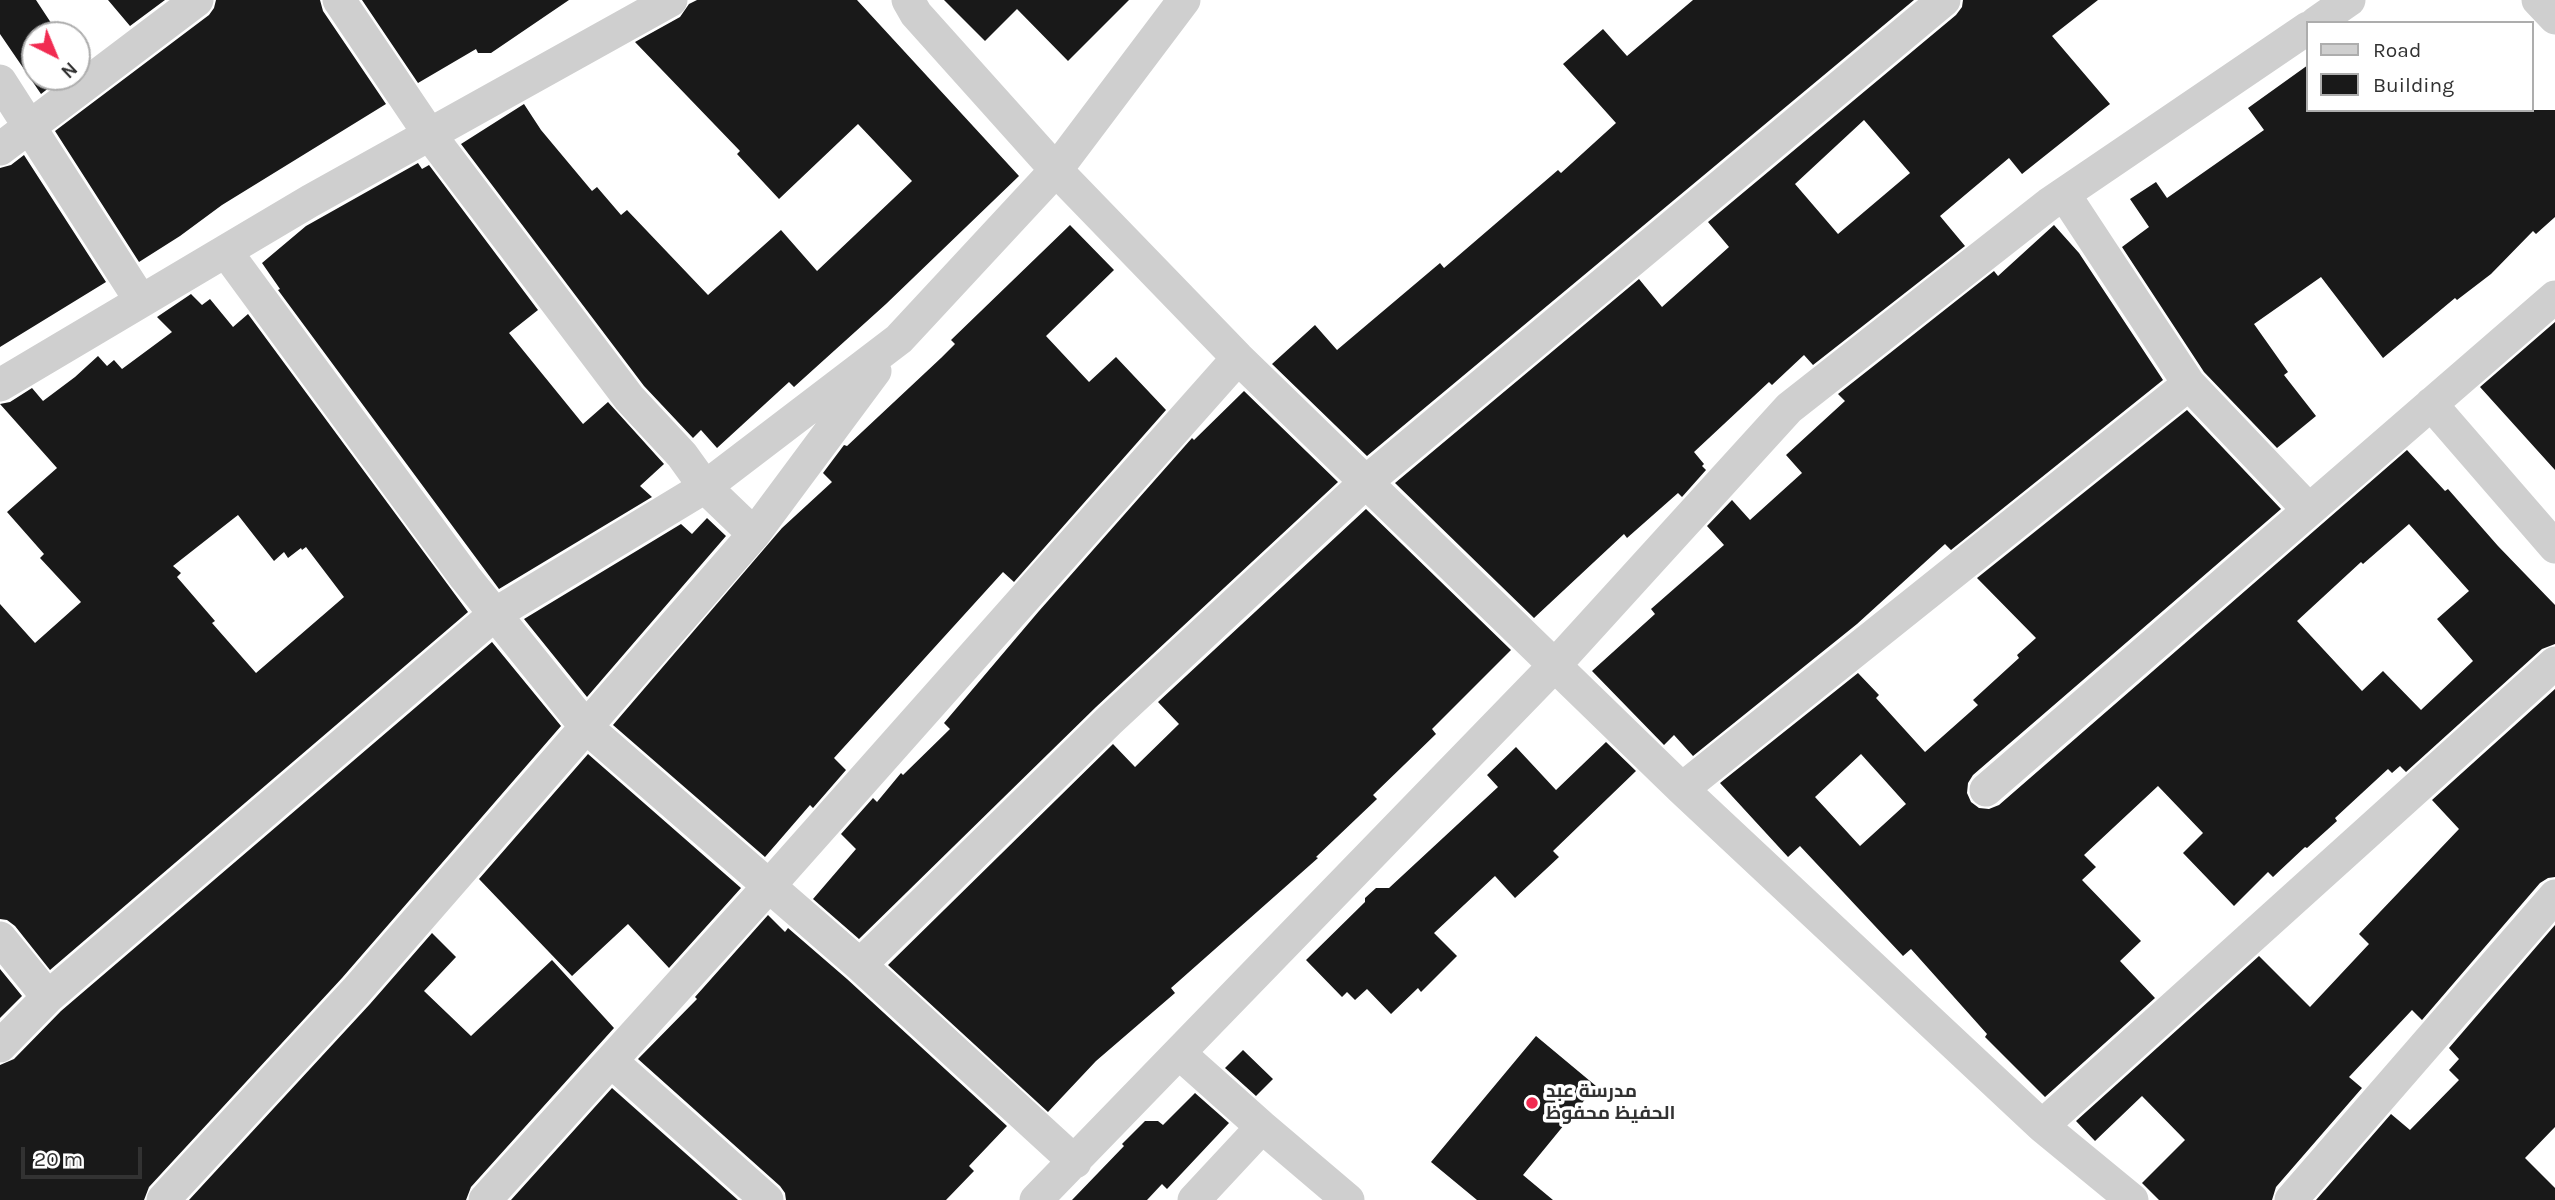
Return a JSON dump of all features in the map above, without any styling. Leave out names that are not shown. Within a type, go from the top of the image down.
[{"type":"street","points":[[0,149],[197,0]]},
{"type":"street","points":[[340,0],[430,135],[629,398],[682,455],[705,487],[754,534]]},
{"type":"street","points":[[0,385],[227,253],[310,201],[671,0]]},
{"type":"street","points":[[908,0],[916,13],[1056,170],[1238,358],[1682,789],[2042,1126],[2132,1200]]},
{"type":"street","points":[[163,1200],[356,991],[754,534],[899,339],[1056,170],[1184,0]]},
{"type":"street","points":[[860,965],[1108,721],[1366,482],[1944,0]]},
{"type":"street","points":[[2319,21],[2349,0]]},
{"type":"street","points":[[2538,0],[2555,18]]},
{"type":"street","points":[[1036,1200],[1555,665],[1789,408],[2064,194],[2306,29]]},
{"type":"street","points":[[0,81],[141,301]]},
{"type":"street","points":[[2064,194],[2189,384],[2309,510]]},
{"type":"street","points":[[227,253],[495,614],[586,727],[860,965],[1075,1162]]},
{"type":"street","points":[[1986,790],[2555,297]]},
{"type":"street","points":[[0,1046],[48,997],[495,614],[705,487],[899,339]]},
{"type":"street","points":[[485,1200],[769,886],[1238,358]]},
{"type":"street","points":[[1682,789],[2189,384]]},
{"type":"street","points":[[2431,404],[2555,547]]},
{"type":"street","points":[[2042,1126],[2555,663]]},
{"type":"street","points":[[2291,1200],[2555,896]]},
{"type":"street","points":[[0,938],[48,997]]},
{"type":"street","points":[[1179,1053],[1349,1200]]},
{"type":"street","points":[[611,1061],[766,1200]]},
{"type":"street","points":[[1194,1200],[1262,1127]]},
{"type":"building","points":[[0,0],[36,0],[50,21],[21,21],[21,65],[0,34]]},
{"type":"building","points":[[108,0],[165,0],[130,26]]},
{"type":"building","points":[[216,0],[320,0],[323,11],[386,104],[222,205],[139,262],[55,131],[209,15]]},
{"type":"building","points":[[362,0],[569,0],[491,53],[478,53],[476,49],[418,83]]},
{"type":"building","points":[[697,0],[857,0],[1019,176],[886,304],[794,387],[789,382],[717,448],[701,430],[693,438],[644,386],[461,144],[524,104],[541,130],[592,191],[597,187],[621,215],[627,210],[708,295],[781,230],[817,271],[912,181],[858,124],[779,199],[737,154],[740,151],[635,42],[680,17],[689,4]]},
{"type":"building","points":[[944,0],[1129,0],[1068,61],[1017,9],[985,41]]},
{"type":"building","points":[[1693,0],[1914,0],[1367,456],[1272,364],[1315,325],[1337,350],[1440,263],[1444,268],[1558,170],[1561,173],[1616,123],[1563,64],[1603,29],[1627,56]]},
{"type":"building","points":[[1963,0],[2098,0],[2052,36],[2110,104],[2022,174],[2009,158],[1940,216],[1965,246],[1813,365],[1804,355],[1772,385],[1769,382],[1694,452],[1706,470],[1682,497],[1678,493],[1627,538],[1624,534],[1534,618],[1395,483],[1639,279],[1662,307],[1729,247],[1708,222],[1956,15]],"holes":[[[1864,120],[1910,173],[1838,234],[1795,184]]]},
{"type":"building","points":[[2306,66],[2306,112],[2555,110],[2555,217],[2536,234],[2533,231],[2491,274],[2457,300],[2455,298],[2383,358],[2321,277],[2254,324],[2288,372],[2284,375],[2316,416],[2277,448],[2204,372],[2122,247],[2149,227],[2130,199],[2156,182],[2167,198],[2264,130],[2248,108]]},
{"type":"building","points":[[24,155],[106,282],[0,347],[0,168],[11,165]]},
{"type":"building","points":[[418,163],[422,169],[429,165],[538,310],[509,333],[583,424],[608,402],[664,464],[640,486],[652,497],[499,589],[278,290],[280,289],[262,263],[306,226]]},
{"type":"building","points":[[1070,225],[1114,270],[1046,336],[1089,382],[1116,357],[1166,410],[1014,582],[1003,572],[834,758],[846,770],[813,808],[810,805],[765,857],[613,725],[782,528],[832,482],[823,473],[844,445],[847,446],[941,358],[955,344],[951,340]]},
{"type":"building","points":[[2054,225],[2079,253],[2163,380],[1951,550],[1945,544],[1857,624],[1693,756],[1674,735],[1664,745],[1592,671],[1655,614],[1651,609],[1724,545],[1707,526],[1732,500],[1750,520],[1802,473],[1786,455],[1845,401],[1838,394],[1994,271],[1998,276]]},
{"type":"building","points":[[191,294],[202,305],[210,299],[233,327],[248,314],[468,612],[50,970],[15,926],[0,919],[0,604],[35,643],[81,602],[40,558],[44,554],[7,512],[57,468],[0,404],[10,402],[32,388],[43,401],[98,356],[107,366],[114,360],[122,369],[172,332],[157,317]],"holes":[[[238,515],[274,561],[284,552],[288,558],[306,547],[344,597],[256,673],[212,623],[215,621],[177,577],[181,573],[173,566]]]},
{"type":"building","points":[[2555,322],[2555,470],[2480,387]]},
{"type":"building","points":[[1244,391],[1338,482],[1096,707],[859,939],[813,899],[856,849],[841,834],[873,798],[877,802],[901,773],[903,775],[950,729],[944,723],[1039,611],[1192,438],[1194,440]]},
{"type":"building","points":[[2187,410],[2281,509],[1973,775],[1968,783],[1967,793],[1971,802],[1979,808],[1989,809],[1999,805],[2407,450],[2445,491],[2448,489],[2555,605],[2555,644],[2542,649],[2406,772],[2400,766],[2392,773],[2388,769],[2307,848],[2273,877],[2268,872],[2234,906],[2183,853],[2203,833],[2158,786],[2084,855],[2096,867],[2082,880],[2141,941],[2120,961],[2155,998],[2045,1097],[1985,1037],[1987,1034],[1911,949],[1903,956],[1800,846],[1788,857],[1720,783],[1858,673],[1879,695],[1876,698],[1925,752],[1978,705],[1973,700],[2019,658],[2017,655],[2036,638],[1977,578]],"holes":[[[2409,524],[2469,591],[2437,619],[2473,661],[2421,710],[2383,671],[2362,691],[2297,621],[2361,562],[2363,564]],[[1861,754],[1906,804],[1860,846],[1815,797]]]},
{"type":"building","points":[[1366,509],[1511,650],[1432,729],[1436,734],[1373,795],[1377,799],[1316,857],[1318,858],[1171,988],[1175,993],[1096,1061],[1048,1112],[888,965],[1113,744],[1135,767],[1179,724],[1158,702]]},
{"type":"building","points":[[707,518],[726,536],[587,697],[524,619],[681,524],[692,534]]},
{"type":"building","points":[[492,642],[561,726],[342,978],[149,1187],[144,1200],[0,1200],[0,1065],[14,1059],[61,1011]]},
{"type":"building","points":[[2555,689],[2555,877],[2540,883],[2422,1020],[2412,1010],[2349,1077],[2362,1088],[2276,1187],[2272,1200],[2159,1200],[2142,1183],[2185,1140],[2142,1096],[2095,1141],[2076,1121],[2259,956],[2310,1007],[2369,944],[2359,934],[2459,829],[2432,800]]},
{"type":"building","points":[[1606,742],[1636,771],[1553,851],[1559,857],[1515,898],[1495,876],[1434,933],[1457,956],[1421,992],[1418,988],[1391,1014],[1367,989],[1355,1000],[1347,992],[1342,997],[1306,960],[1376,888],[1389,888],[1498,787],[1487,775],[1516,747],[1556,790]]},
{"type":"building","points":[[588,754],[741,888],[669,968],[628,924],[572,976],[479,879]]},
{"type":"building","points":[[768,915],[785,932],[788,928],[847,979],[1007,1126],[969,1166],[974,1171],[946,1200],[786,1200],[780,1186],[638,1059],[697,999],[695,997]]},
{"type":"building","points":[[2555,925],[2555,1127],[2525,1158],[2555,1188],[2555,1200],[2316,1200],[2391,1114],[2410,1130],[2459,1080],[2449,1070],[2459,1059],[2449,1048]]},
{"type":"building","points":[[432,933],[456,957],[424,991],[471,1036],[552,960],[614,1028],[471,1187],[466,1200],[189,1200],[370,1004]]},
{"type":"building","points":[[0,969],[22,996],[0,1018]]},
{"type":"building","points":[[1536,1036],[1596,1086],[1523,1175],[1553,1200],[1477,1200],[1431,1162]]},
{"type":"building","points":[[1243,1050],[1273,1079],[1256,1096],[1225,1068]]},
{"type":"building","points":[[612,1088],[738,1200],[511,1200]]},
{"type":"building","points":[[1195,1093],[1229,1123],[1167,1189],[1162,1184],[1147,1200],[1072,1200],[1145,1121],[1158,1121],[1163,1125]]},
{"type":"place","name":"مدرسة عبد الحفيظ محفوظ","points":[[1532,1103]]}]
